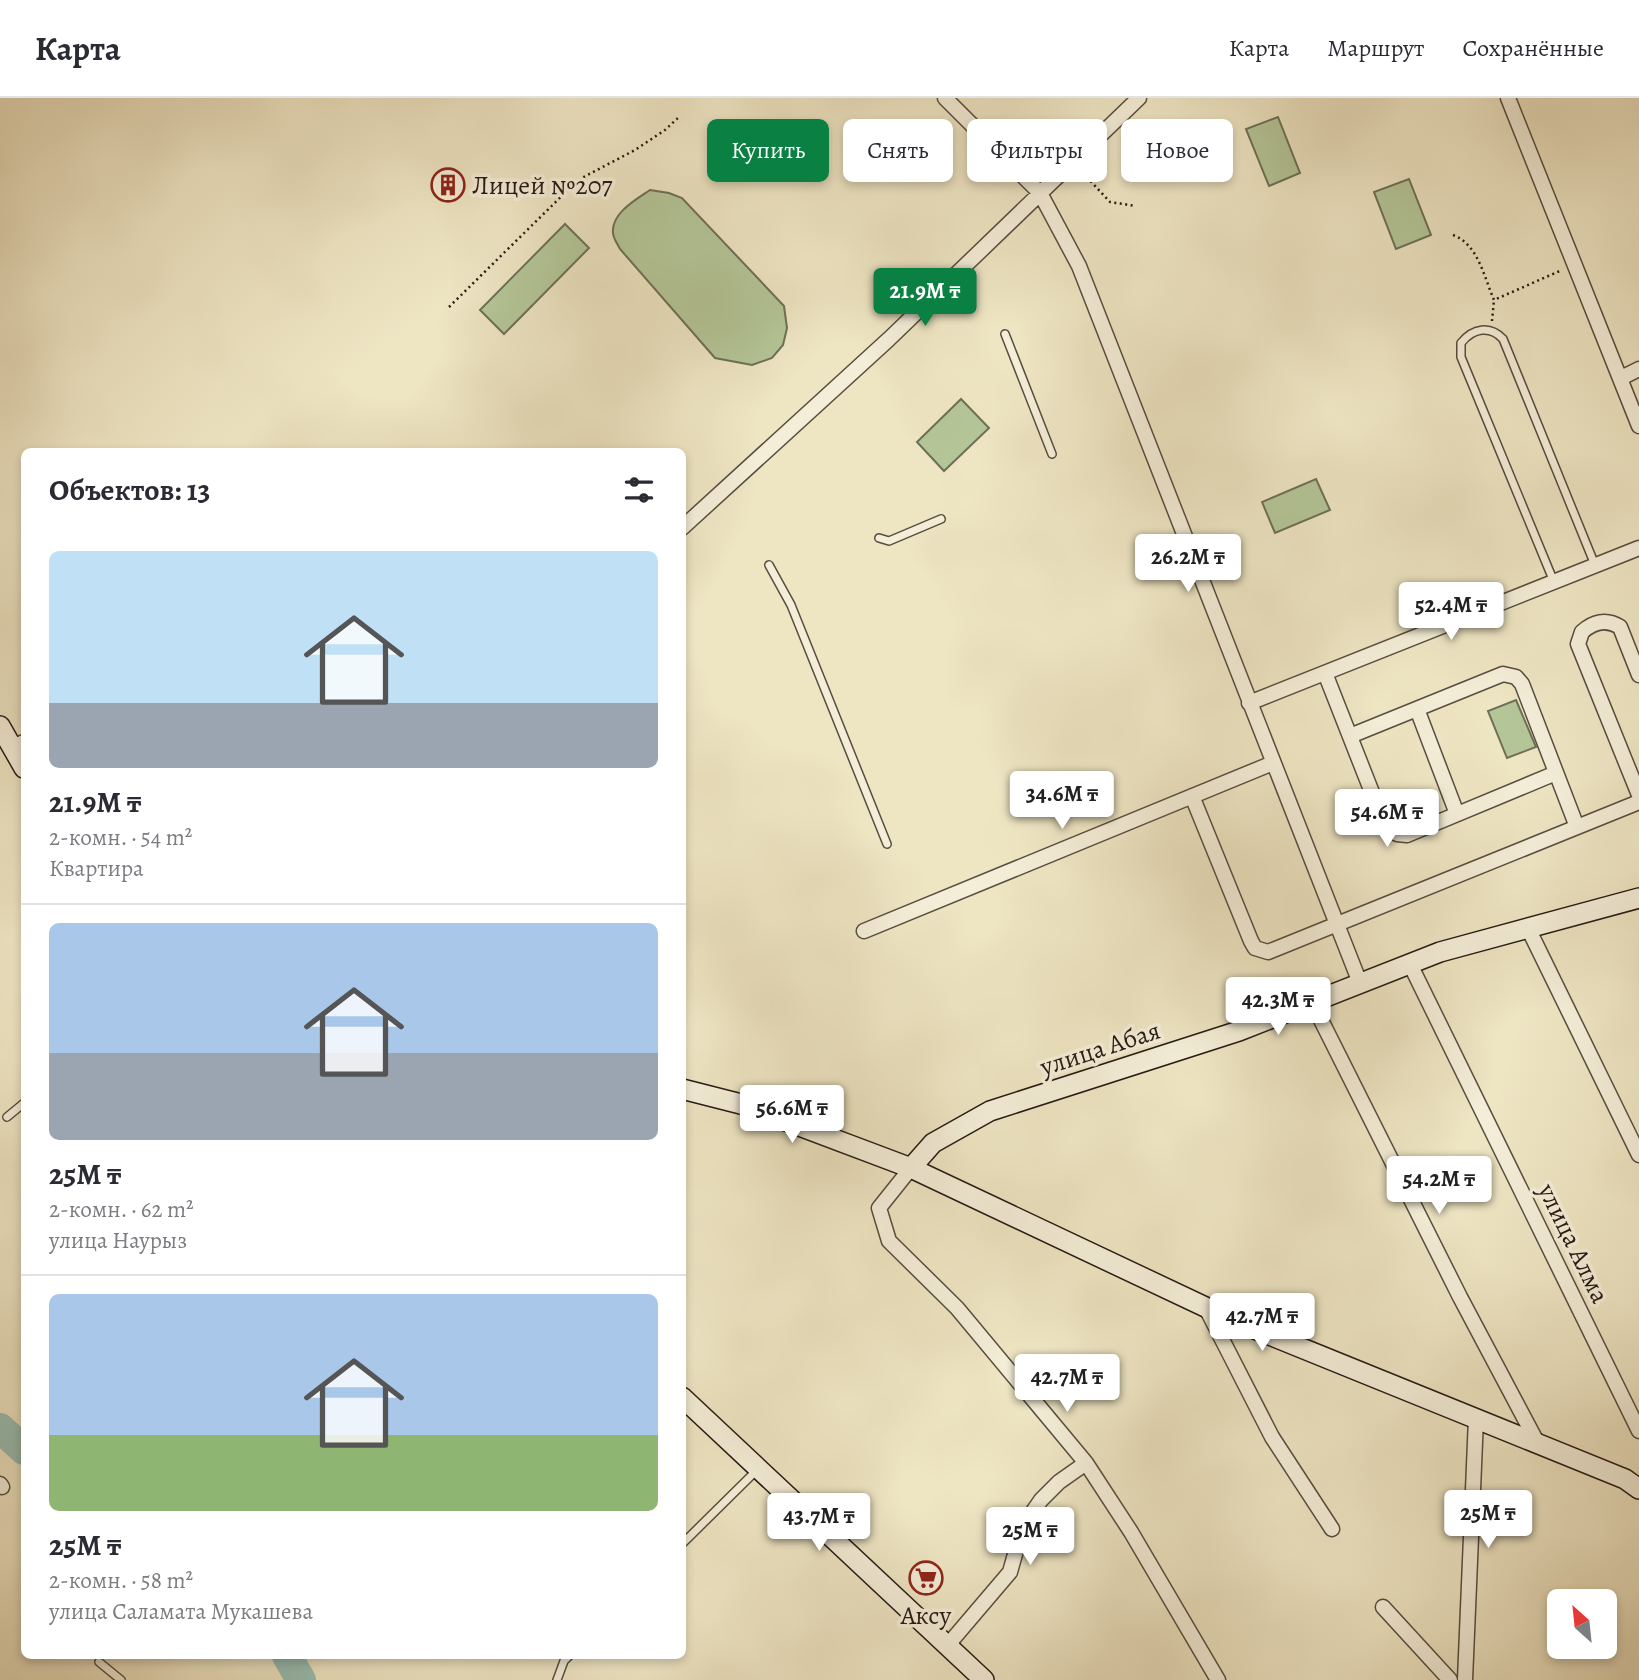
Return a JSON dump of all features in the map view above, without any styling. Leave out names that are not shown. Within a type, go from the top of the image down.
[{"type":"street","points":[[946,98],[1040,193],[1079,266],[1360,983]]},
{"type":"street","points":[[1107,129],[1139,98]]},
{"type":"street","points":[[1508,98],[1639,426]]},
{"type":"street","points":[[686,524],[877,351],[1052,182]]},
{"type":"street","points":[[1621,378],[1639,369]]},
{"type":"street","points":[[1250,703],[1639,548]]},
{"type":"street","points":[[1639,675],[1620,627],[1608,621],[1581,632],[1578,645],[1639,795]]},
{"type":"street","points":[[1325,673],[1384,823],[1390,831],[1407,835],[1556,773]]},
{"type":"street","points":[[1350,736],[1503,674],[1510,674],[1522,684],[1577,827]]},
{"type":"street","points":[[1417,709],[1457,814]]},
{"type":"street","points":[[0,726],[18,744]]},
{"type":"street","points":[[864,931],[1273,763]]},
{"type":"street","points":[[1192,796],[1255,948],[1268,952],[1639,802]]},
{"type":"street","name":"улица Абая","points":[[911,1168],[933,1143],[990,1111],[1239,1031],[1440,952],[1639,898]]},
{"type":"street","points":[[1528,928],[1639,1154]]},
{"type":"street","name":"улица Алма","points":[[1410,964],[1639,1431]]},
{"type":"street","points":[[1312,1002],[1460,1297],[1538,1444]]},
{"type":"street","points":[[686,1090],[741,1104],[911,1168],[1235,1321],[1625,1479],[1639,1489]]},
{"type":"street","points":[[911,1168],[879,1208],[890,1241],[957,1308],[1086,1463],[1131,1532],[1218,1680]]},
{"type":"street","points":[[1205,1305],[1272,1437],[1332,1529]]},
{"type":"street","points":[[686,1401],[984,1680]]},
{"type":"street","points":[[1465,1680],[1476,1418]]},
{"type":"street","points":[[947,1646],[1010,1572],[1023,1526],[1041,1500],[1059,1482],[1086,1463]]},
{"type":"street","points":[[1383,1607],[1450,1680]]},
{"type":"lane","points":[[1554,582],[1461,358],[1461,343],[1465,337],[1482,329],[1491,329],[1503,339],[1595,565]]},
{"type":"lane","points":[[1005,334],[1052,454]]},
{"type":"lane","points":[[879,538],[889,541],[941,519]]},
{"type":"lane","points":[[769,565],[797,618],[887,844]]},
{"type":"lane","points":[[7,1117],[21,1105]]},
{"type":"lane","points":[[686,1540],[759,1469]]},
{"type":"lane","points":[[557,1680],[566,1659]]},
{"type":"lane","points":[[99,1662],[121,1680]]},
{"type":"path","points":[[449,307],[578,180],[635,150],[679,117]]},
{"type":"path","points":[[1092,182],[1110,202],[1136,206]]},
{"type":"path","points":[[1453,235],[1462,238],[1471,247],[1494,300],[1491,329]]},
{"type":"path","points":[[1494,300],[1576,264]]},
{"type":"green space","points":[[1278,117],[1300,173],[1269,186],[1246,129]]},
{"type":"green space","points":[[1409,179],[1431,235],[1396,249],[1374,192]]},
{"type":"green space","points":[[650,190],[682,198],[784,306],[787,328],[783,345],[772,358],[752,365],[715,358],[620,249],[613,235],[616,219],[626,207]]},
{"type":"green space","points":[[565,224],[589,248],[504,334],[480,310]]},
{"type":"green space","points":[[961,399],[989,428],[944,471],[917,442]]},
{"type":"green space","points":[[1316,479],[1330,510],[1275,533],[1262,502]]},
{"type":"green space","points":[[1516,700],[1536,747],[1507,758],[1488,711]]},
{"type":"waterway","points":[[0,1428],[21,1447]]},
{"type":"waterway","points":[[289,1659],[301,1680]]},
{"type":"place","name":"Лицей №207","points":[[448,185]]},
{"type":"place","name":"Аксу","points":[[926,1578]]}]
